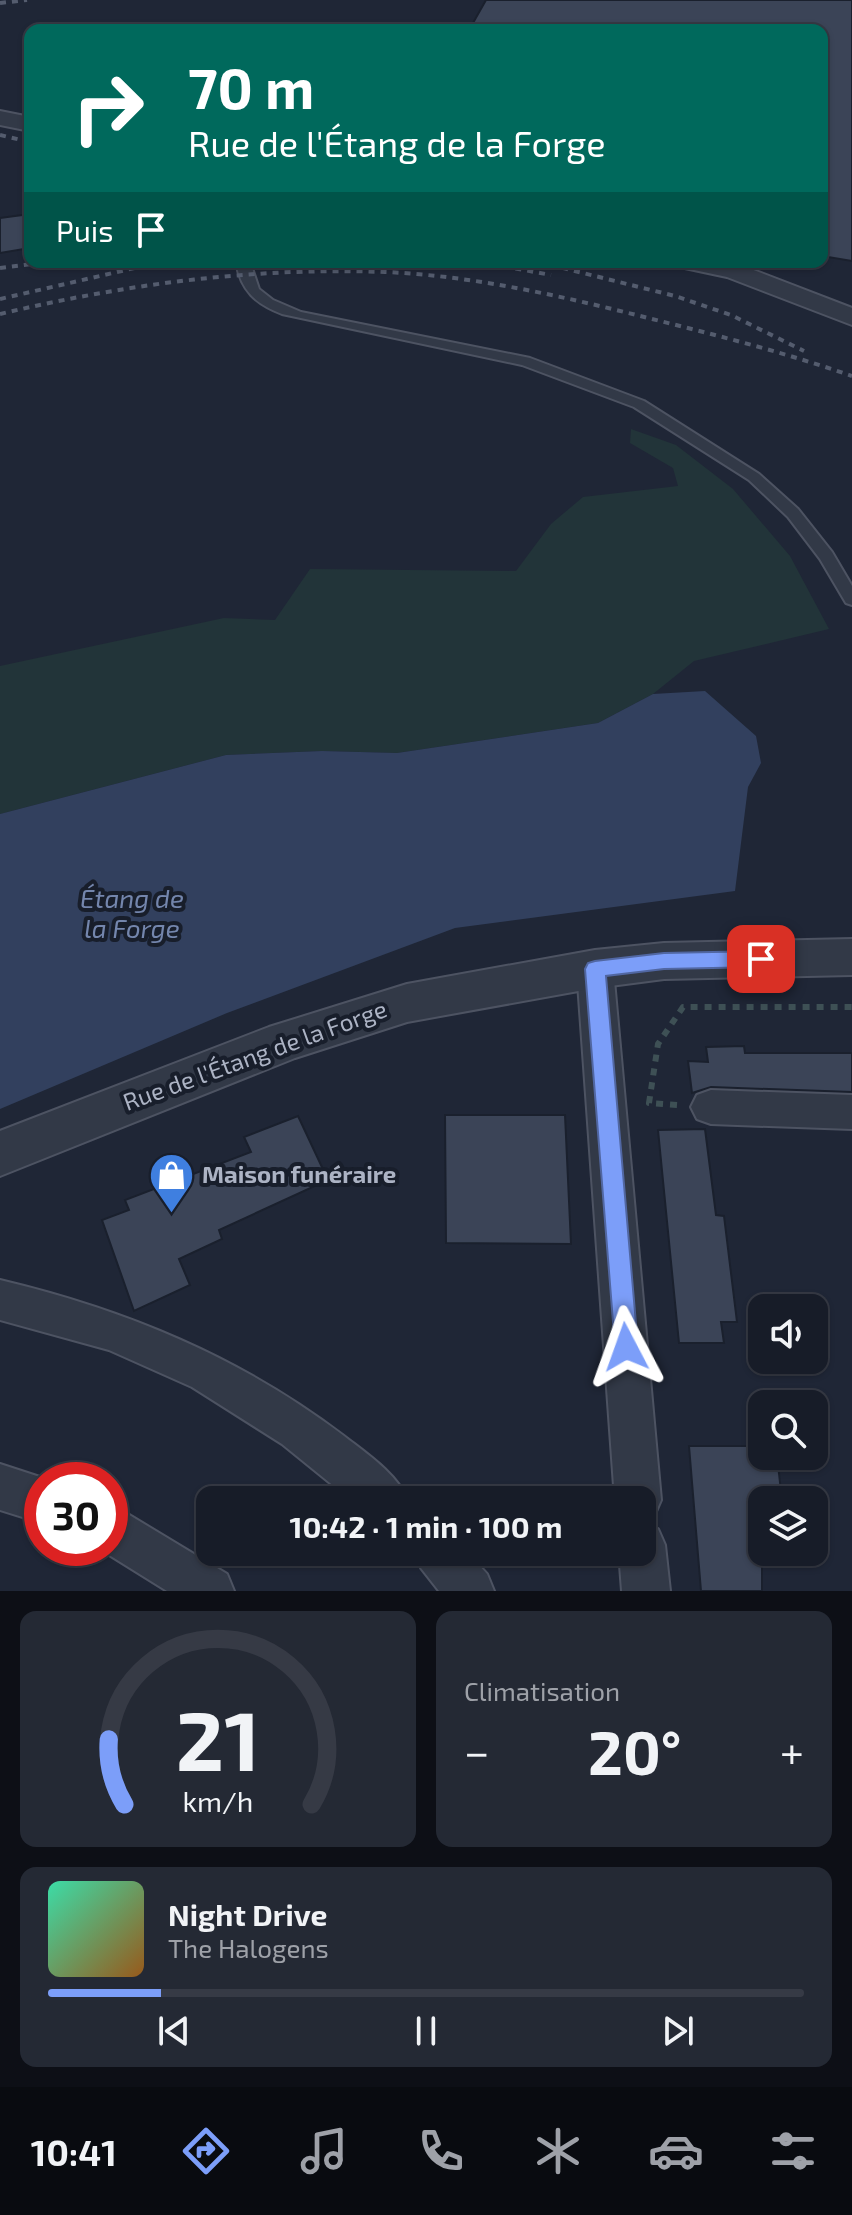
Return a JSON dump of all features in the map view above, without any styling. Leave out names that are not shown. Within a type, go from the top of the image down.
[{"type":"street","points":[[0,118],[24,123]]},
{"type":"street","points":[[719,268],[852,317]]},
{"type":"street","name":"Rue de l'Étang de la Forge","points":[[0,1154],[286,1041],[407,1003],[595,969],[664,961],[852,957]]},
{"type":"street","points":[[595,969],[637,1486]]},
{"type":"street","points":[[711,1107],[852,1112]]},
{"type":"street","points":[[0,1300],[51,1310],[138,1339],[225,1378],[302,1430],[368,1486]]},
{"type":"street","points":[[0,1487],[24,1494]]},
{"type":"street","points":[[128,1540],[210,1591]]},
{"type":"street","points":[[449,1566],[470,1591]]},
{"type":"street","points":[[644,1566],[646,1591]]},
{"type":"lane","points":[[244,268],[249,289],[270,305],[298,315],[525,361],[639,404],[754,477],[793,513],[826,556],[852,599]]},
{"type":"path","points":[[649,1103],[658,1044],[683,1007],[852,1007]]},
{"type":"shaded area","points":[[631,429],[676,445],[733,489],[790,556],[829,629],[694,661],[653,694],[598,723],[397,753],[322,751],[226,755],[0,814],[0,666],[224,618],[275,620],[310,569],[516,571],[551,524],[583,497],[678,486],[673,468],[630,443]]},
{"type":"water","name":"Étang de la Forge","points":[[705,691],[756,736],[761,763],[748,787],[735,891],[455,928],[227,1013],[0,1109],[0,814],[226,755],[322,751],[397,753],[598,723],[653,694]]},
{"type":"building","points":[[486,0],[852,0],[852,261],[828,257],[828,24],[472,24]]},
{"type":"building","points":[[24,215],[24,249],[0,253],[0,218]]},
{"type":"building","points":[[744,1046],[745,1053],[852,1053],[852,1092],[711,1087],[692,1093],[688,1061],[708,1062],[706,1047]]},
{"type":"building","points":[[445,1115],[565,1115],[571,1244],[446,1243]]},
{"type":"building","name":"Maison funéraire","points":[[298,1116],[328,1180],[219,1230],[222,1239],[179,1259],[190,1285],[134,1311],[102,1220],[129,1210],[125,1200],[251,1152],[244,1137]]},
{"type":"building","points":[[705,1129],[716,1215],[724,1216],[737,1322],[721,1322],[724,1343],[679,1343],[658,1130]]},
{"type":"building","points":[[689,1446],[748,1446],[748,1470],[779,1470],[780,1486],[748,1486],[748,1566],[762,1566],[762,1591],[701,1591]]},
{"type":"railway","points":[[0,3],[27,0]]},
{"type":"railway","points":[[0,135],[24,141]]},
{"type":"railway","points":[[0,268],[24,265]]},
{"type":"railway","points":[[0,299],[135,268]]},
{"type":"railway","points":[[513,268],[551,275]]},
{"type":"railway","points":[[563,268],[675,296],[731,315],[804,351]]},
{"type":"railway","points":[[0,314],[143,286],[239,275],[336,271],[420,274],[524,289],[592,304],[756,346],[852,376]]},
{"type":"place","name":"Maison funéraire","points":[[171,1214]]},
{"type":"route","points":[[626,1347],[595,969],[664,961],[761,959]]}]
